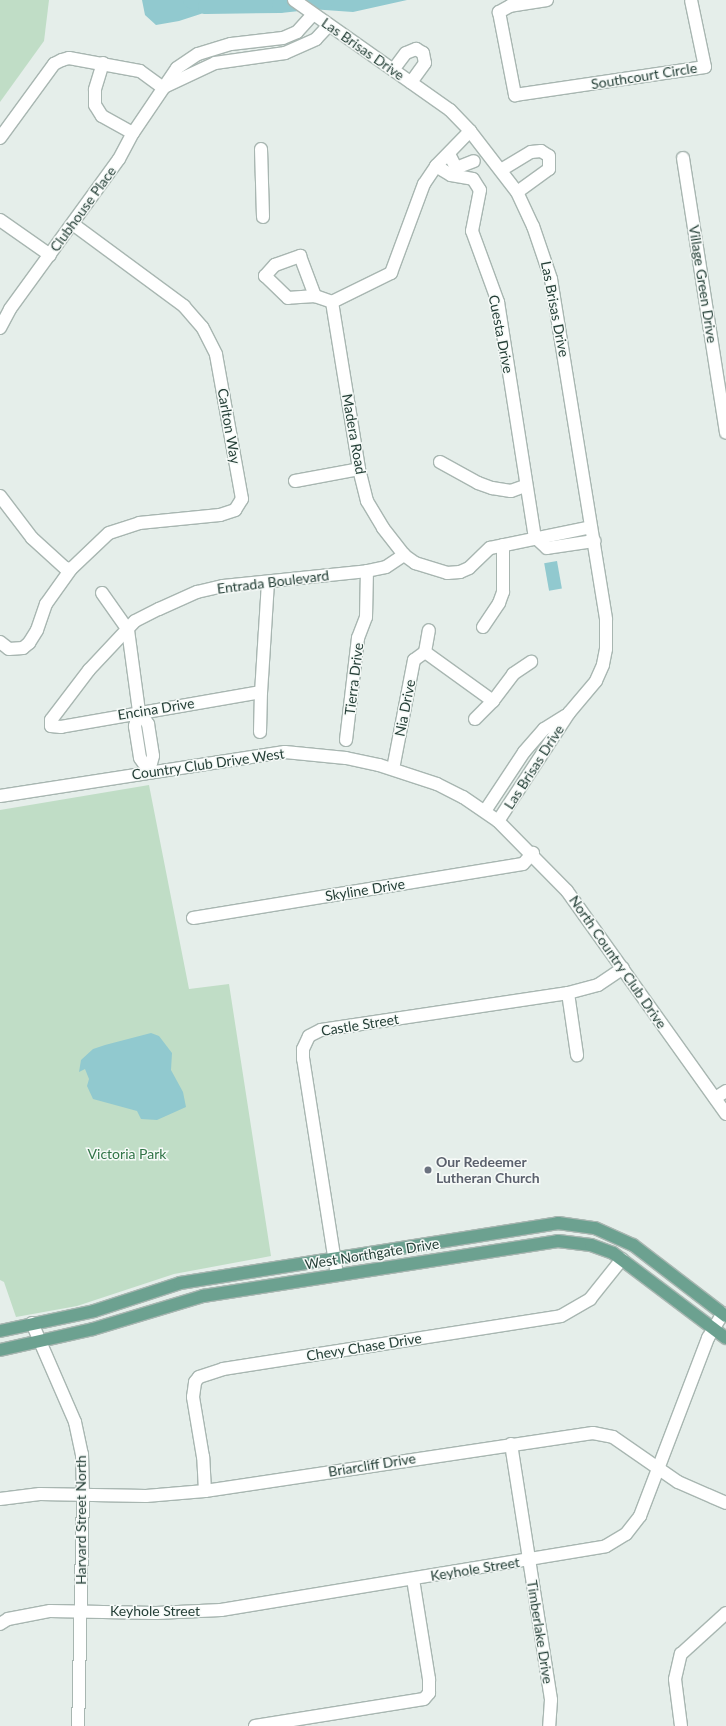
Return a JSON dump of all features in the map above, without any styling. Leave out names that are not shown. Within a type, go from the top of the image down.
[{"type":"main road","name":"West Northgate Drive","points":[[0,1331],[94,1311],[180,1283],[517,1228],[558,1223],[608,1232],[633,1245],[724,1315]]},
{"type":"main road","points":[[517,1228],[521,1245]]},
{"type":"main road","name":"West Northgate Drive","points":[[0,1350],[38,1340],[93,1329],[203,1296],[521,1245],[558,1241],[574,1242],[604,1249],[622,1259],[726,1338]]},
{"type":"street","name":"Las Brisas Drive","points":[[294,0],[450,110],[486,150],[517,192],[547,260],[554,292],[594,540],[606,620],[606,649],[603,665],[596,681],[569,713],[498,821]]},
{"type":"street","name":"Southcourt Circle","points":[[547,0],[510,6],[499,12],[515,95],[705,67],[691,0]]},
{"type":"street","name":"Clubhouse Place","points":[[0,328],[10,310],[74,225],[119,159],[133,132],[176,68],[198,54],[230,44],[283,38],[297,32],[313,14]]},
{"type":"street","points":[[0,138],[54,64],[70,58],[140,71],[163,88],[215,63],[285,53],[316,40],[329,25]]},
{"type":"street","points":[[393,70],[406,53],[416,49],[423,54],[425,63],[410,82]]},
{"type":"street","points":[[103,63],[95,90],[95,105],[102,116],[133,132]]},
{"type":"street","points":[[315,296],[332,302],[390,273],[424,184],[436,166],[470,131]]},
{"type":"street","points":[[261,149],[264,217]]},
{"type":"street","points":[[465,177],[474,161],[486,150]]},
{"type":"street","points":[[501,170],[531,152],[541,151],[548,156],[549,169],[517,192]]},
{"type":"street","points":[[449,154],[456,168],[474,161]]},
{"type":"street","name":"Village Green Drive","points":[[683,158],[726,433]]},
{"type":"street","name":"Cuesta Drive","points":[[436,166],[451,174],[473,179],[480,190],[472,231],[498,302],[525,486],[535,538]]},
{"type":"street","points":[[0,220],[50,255]]},
{"type":"street","name":"Carlton Way","points":[[0,642],[10,649],[23,648],[29,643],[37,630],[46,604],[72,569],[116,530],[139,523],[220,515],[236,510],[242,498],[216,354],[202,327],[184,306],[74,225]]},
{"type":"street","name":"Madera Road","points":[[332,302],[359,469],[367,501],[383,528],[404,555]]},
{"type":"street","points":[[440,462],[478,483],[492,488],[511,491],[525,486]]},
{"type":"street","points":[[295,481],[359,469]]},
{"type":"street","points":[[0,496],[32,538],[65,568],[72,569]]},
{"type":"street","points":[[404,555],[415,563],[447,573],[460,572],[469,568],[490,548],[591,527]]},
{"type":"street","points":[[535,538],[547,548],[594,540]]},
{"type":"street","points":[[483,627],[499,603],[503,592],[503,545]]},
{"type":"street","name":"Entrada Boulevard","points":[[51,726],[51,720],[67,697],[135,621],[197,592],[223,586],[367,571],[386,567],[404,555]]},
{"type":"street","name":"Tierra Drive","points":[[346,740],[358,638],[366,617],[367,571]]},
{"type":"street","points":[[260,732],[268,582]]},
{"type":"street","points":[[102,593],[128,630],[139,711],[148,724],[153,756],[149,772]]},
{"type":"street","points":[[429,630],[425,652],[494,701]]},
{"type":"street","name":"Nia Drive","points":[[393,769],[414,660],[425,652]]},
{"type":"street","points":[[475,719],[494,701],[513,674],[531,662]]},
{"type":"street","name":"Encina Drive","points":[[51,726],[61,727],[139,711],[261,692]]},
{"type":"street","name":"Las Brisas Drive","points":[[485,811],[524,752],[544,729],[569,713]]},
{"type":"street","name":"Country Club Drive West","points":[[0,796],[285,752],[346,758],[393,769],[437,784],[485,811],[498,821]]},
{"type":"street","name":"North Country Club Drive","points":[[498,821],[533,853],[567,891],[726,1114]]},
{"type":"street","name":"Skyline Drive","points":[[193,918],[523,864],[533,853]]},
{"type":"street","name":"Castle Street","points":[[337,1275],[303,1059],[303,1049],[309,1036],[321,1030],[568,993],[598,985],[623,968]]},
{"type":"street","points":[[568,993],[577,1055]]},
{"type":"street","points":[[715,1098],[726,1091]]},
{"type":"street","name":"Chevy Chase Drive","points":[[205,1491],[203,1457],[193,1397],[195,1382],[200,1377],[223,1369],[561,1316],[581,1307],[590,1299],[622,1259]]},
{"type":"street","name":"Keyhole Street","points":[[0,1624],[8,1619],[27,1614],[80,1610],[156,1613],[221,1610],[593,1550],[617,1541],[635,1526],[640,1516],[712,1328],[724,1315]]},
{"type":"street","name":"Harvard Street North","points":[[32,1323],[38,1340],[76,1422],[82,1454],[83,1494],[78,1726]]},
{"type":"street","name":"Briarcliff Drive","points":[[0,1499],[40,1494],[146,1496],[205,1491],[511,1444],[598,1433],[618,1440],[659,1467],[678,1482],[726,1503]]},
{"type":"street","name":"Timberlake Drive","points":[[511,1444],[551,1700],[549,1726]]},
{"type":"street","points":[[255,1726],[424,1699],[428,1693],[429,1679],[413,1579]]},
{"type":"street","points":[[681,1726],[675,1679],[681,1654],[726,1613]]},
{"type":"green space","points":[[0,0],[49,0],[44,41],[0,102]]},
{"type":"green space","name":"Victoria Park","points":[[149,785],[189,989],[229,984],[271,1256],[174,1274],[77,1306],[16,1317],[4,1282],[0,1280],[0,810]]},
{"type":"water","points":[[142,0],[407,0],[353,12],[253,5],[219,8],[179,21],[156,25],[145,15]]},
{"type":"water","points":[[557,561],[562,589],[549,591],[544,563]]},
{"type":"water","points":[[151,1033],[159,1036],[172,1053],[171,1070],[183,1092],[186,1107],[157,1120],[141,1119],[137,1111],[93,1099],[87,1086],[89,1079],[85,1069],[79,1072],[81,1060],[93,1049]]},
{"type":"waterway","points":[[191,0],[206,6],[280,5],[326,0]]},
{"type":"place","name":"Our Redeemer Lutheran Church","points":[[428,1170]]}]
